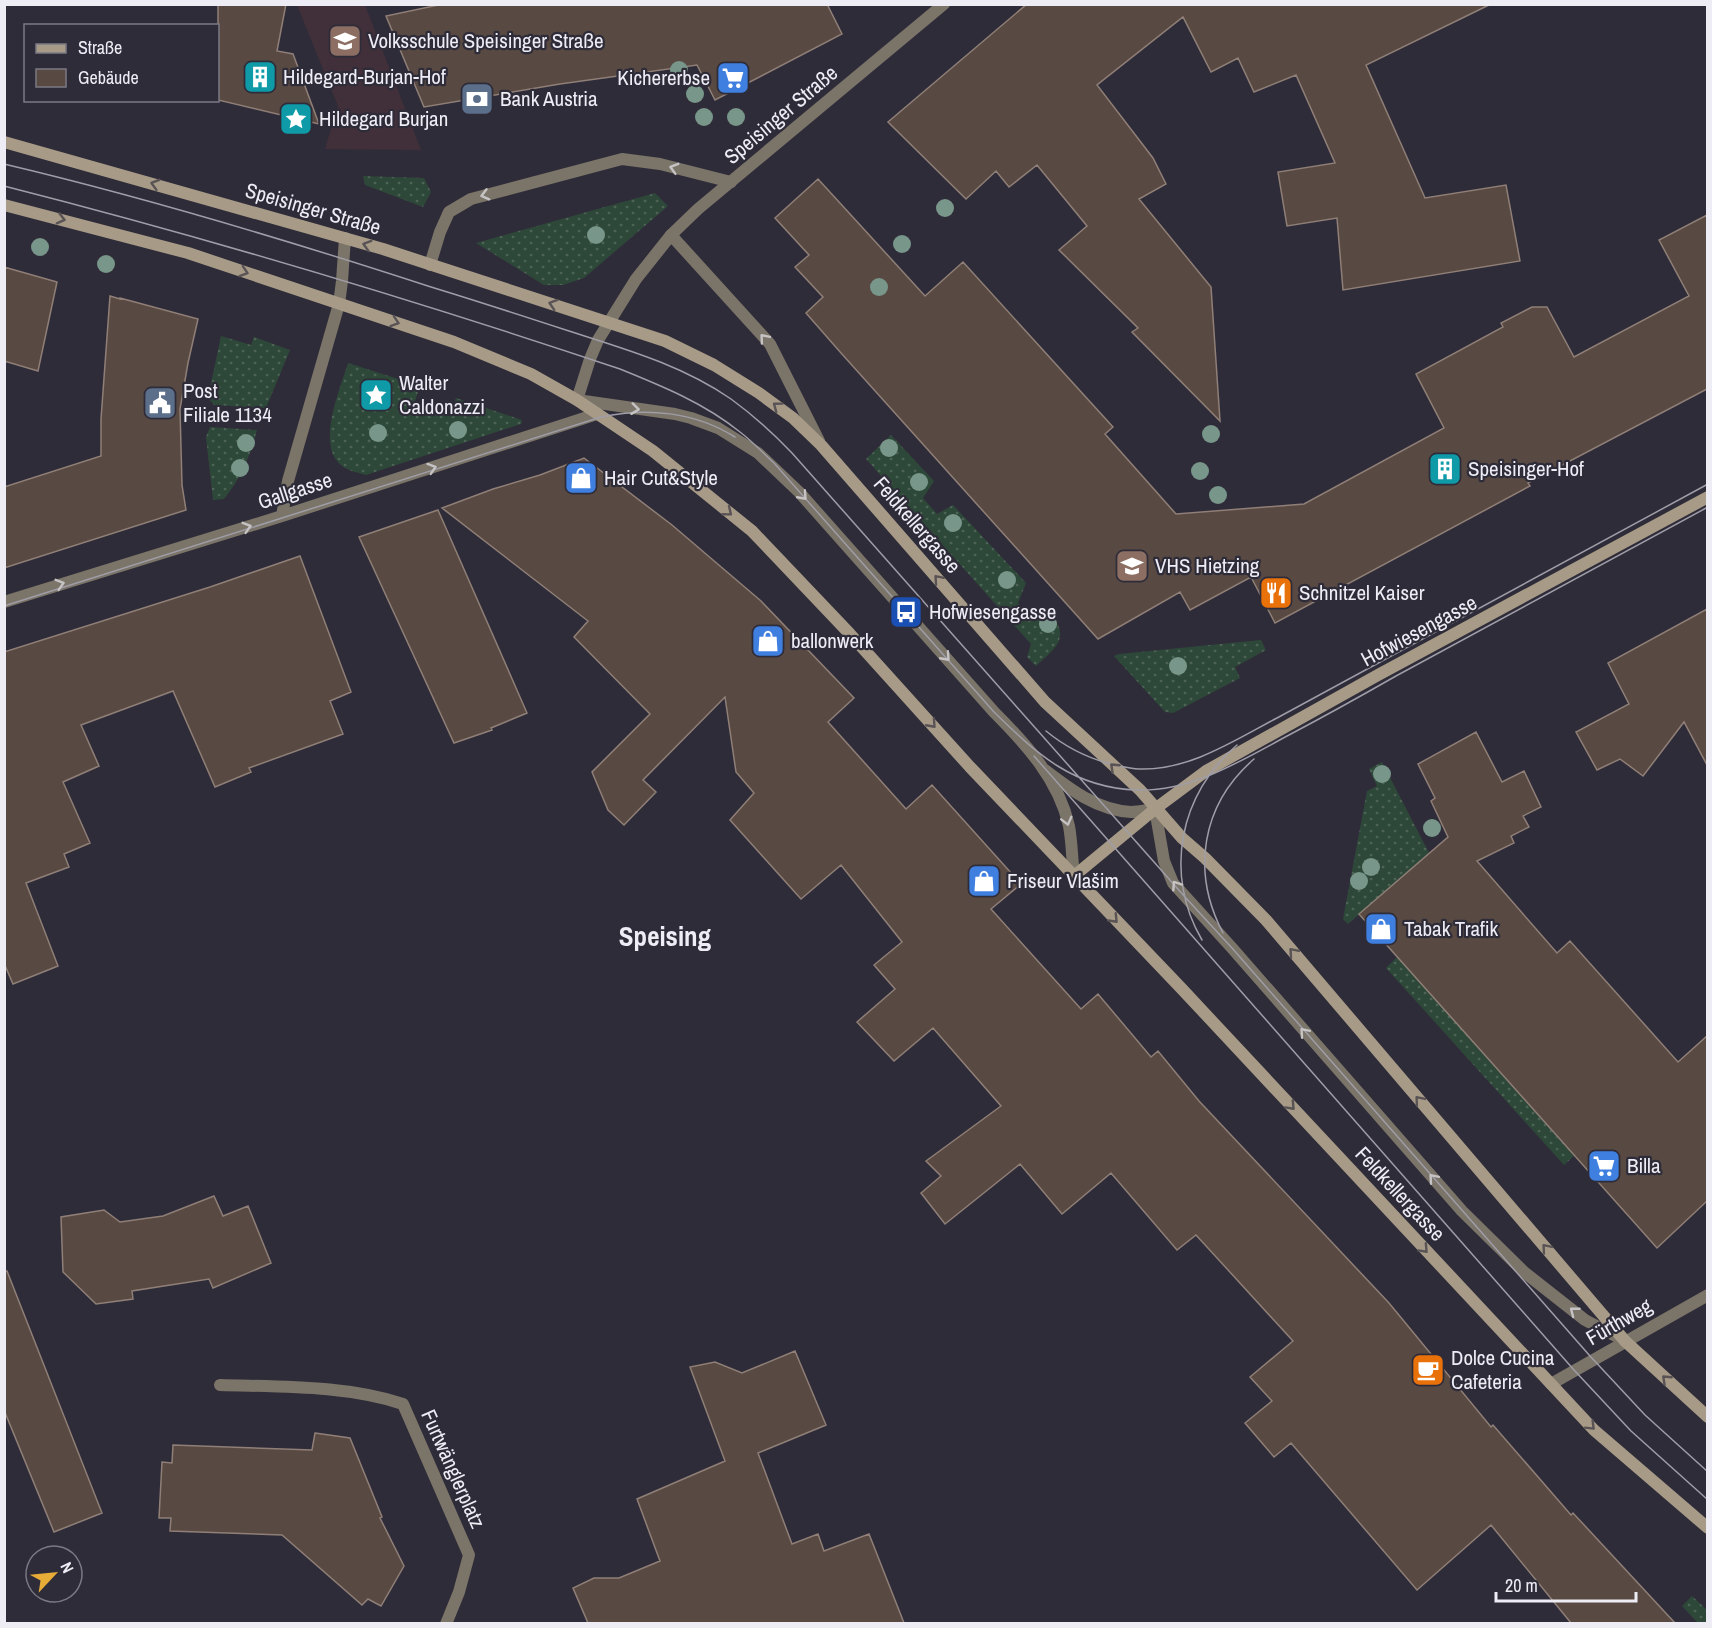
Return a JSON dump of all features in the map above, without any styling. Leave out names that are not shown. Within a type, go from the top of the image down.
[{"type":"main road","name":"Speisinger Straße","points":[[4,142],[345,238],[609,322]]},
{"type":"main road","points":[[4,205],[188,253],[454,342],[531,374],[597,414]]},
{"type":"main road","name":"Feldkellergasse","points":[[609,322],[665,341],[714,365],[759,393],[793,418],[821,445],[1045,702],[1140,790],[1182,838],[1266,920],[1625,1341],[1707,1417]]},
{"type":"main road","name":"Feldkellergasse","points":[[597,414],[653,451],[752,531],[850,634],[970,767],[1594,1430],[1707,1528]]},
{"type":"main road","name":"Hofwiesengasse","points":[[1074,876],[1155,809],[1224,760],[1707,498]]},
{"type":"street","name":"Speisinger Straße","points":[[577,400],[598,340],[636,279],[671,235],[698,209],[944,4]]},
{"type":"street","points":[[430,265],[449,212],[471,199],[622,159],[660,164],[731,182]]},
{"type":"street","points":[[671,235],[770,344],[821,445]]},
{"type":"street","points":[[282,516],[288,481],[339,304],[345,238]]},
{"type":"street","points":[[577,400],[675,414],[718,428],[758,453],[799,492],[994,712],[1013,730],[1045,770],[1061,798],[1069,827],[1074,876]]},
{"type":"street","name":"Gallgasse","points":[[4,602],[282,516],[597,414]]},
{"type":"street","points":[[1045,770],[1077,794],[1106,807],[1132,812],[1155,809],[1164,861],[1173,883],[1462,1210],[1524,1272],[1585,1320],[1625,1341]]},
{"type":"street","name":"Fürthweg","points":[[1551,1384],[1707,1295]]},
{"type":"street","name":"Furtwänglerplatz","points":[[220,1385],[312,1388],[381,1397],[403,1404],[469,1555],[459,1592],[446,1623]]},
{"type":"shaded area","name":"Volksschule Speisinger Straße","points":[[297,5],[365,5],[421,150],[325,149],[338,106]]},
{"type":"green space","points":[[363,176],[424,178],[431,192],[423,207],[365,185]]},
{"type":"green space","points":[[655,193],[668,206],[584,278],[563,285],[544,285],[476,243]]},
{"type":"green space","points":[[221,336],[251,345],[254,337],[290,350],[266,408],[214,405],[208,398]]},
{"type":"green space","points":[[348,363],[420,386],[414,404],[450,416],[456,398],[522,420],[521,424],[366,475],[350,470],[337,461],[330,440],[330,427],[336,399]]},
{"type":"green space","points":[[210,427],[257,430],[244,466],[224,499],[213,500],[206,437]]},
{"type":"green space","points":[[891,435],[934,481],[923,498],[937,514],[953,505],[1026,583],[1018,603],[1030,616],[1049,611],[1056,620],[1060,635],[1059,642],[1036,666],[1027,657],[1031,644],[866,459]]},
{"type":"green space","points":[[1261,640],[1266,650],[1235,667],[1240,678],[1173,713],[1165,712],[1114,656],[1119,654]]},
{"type":"green space","points":[[1382,762],[1429,853],[1348,924],[1343,919],[1367,791],[1377,786],[1369,769]]},
{"type":"green space","points":[[1397,957],[1574,1156],[1564,1165],[1386,968]]},
{"type":"green space","points":[[1692,1596],[1707,1610],[1707,1623],[1698,1623],[1682,1606]]},
{"type":"building","points":[[218,4],[286,4],[277,51],[293,54],[319,124],[219,100]]},
{"type":"building","points":[[443,4],[827,4],[842,34],[715,100],[697,65],[560,84],[424,107],[386,16]]},
{"type":"building","points":[[1027,4],[1491,4],[1366,65],[1425,198],[1506,185],[1520,261],[1343,290],[1337,218],[1287,226],[1278,172],[1335,163],[1296,75],[1254,92],[1238,58],[1211,72],[1183,17],[1097,85],[1153,158],[1166,184],[1139,199],[1211,287],[1220,421],[1132,332],[1138,328],[1059,250],[1087,226],[1037,165],[1009,187],[996,171],[966,199],[888,122]]},
{"type":"building","points":[[818,179],[925,296],[963,262],[1113,427],[1105,434],[1176,514],[1304,504],[1444,428],[1416,374],[1503,327],[1501,323],[1532,307],[1547,307],[1574,357],[1689,296],[1659,240],[1707,215],[1707,389],[1528,483],[1530,486],[1275,623],[1251,577],[1190,610],[1180,592],[1098,639],[806,313],[823,297],[795,267],[809,255],[775,218]]},
{"type":"building","points":[[4,267],[57,282],[38,371],[4,361]]},
{"type":"building","points":[[110,296],[198,319],[180,409],[182,485],[186,510],[4,568],[4,487],[101,456],[101,419]]},
{"type":"building","points":[[584,458],[672,525],[761,601],[854,698],[828,722],[906,809],[932,785],[1021,884],[991,909],[1081,1009],[1098,994],[1151,1057],[1158,1051],[1199,1101],[1389,1303],[1491,1427],[1493,1425],[1571,1515],[1573,1513],[1675,1623],[1571,1623],[1491,1525],[1417,1590],[1291,1443],[1274,1457],[1245,1423],[1272,1401],[1250,1377],[1293,1341],[1196,1235],[1177,1250],[1111,1173],[1062,1214],[1020,1164],[945,1224],[921,1193],[941,1176],[926,1161],[1001,1106],[933,1028],[894,1061],[857,1022],[895,989],[874,965],[902,942],[841,865],[801,899],[730,820],[754,793],[736,772],[725,697],[643,780],[656,792],[624,825],[608,810],[592,772],[650,714],[574,637],[588,621],[442,508]]},
{"type":"building","points":[[438,510],[527,713],[491,728],[492,730],[454,743],[359,537]]},
{"type":"building","points":[[300,556],[351,692],[330,701],[343,734],[249,768],[251,772],[215,787],[173,691],[81,725],[99,766],[63,782],[90,843],[64,854],[69,867],[26,883],[58,966],[13,984],[4,963],[4,652]]},
{"type":"building","points":[[1707,609],[1707,765],[1684,722],[1643,776],[1620,759],[1597,770],[1576,732],[1629,704],[1608,663]]},
{"type":"building","points":[[1476,732],[1502,782],[1524,771],[1541,807],[1523,816],[1529,827],[1511,836],[1514,843],[1477,861],[1557,953],[1570,941],[1678,1062],[1707,1036],[1707,1201],[1657,1248],[1359,914],[1448,837],[1431,801],[1435,798],[1418,764]]},
{"type":"building","points":[[214,1196],[223,1216],[248,1206],[271,1263],[213,1288],[209,1279],[132,1291],[133,1299],[96,1304],[63,1272],[61,1217],[104,1210],[120,1222],[163,1216]]},
{"type":"building","points":[[4,1271],[7,1271],[102,1513],[54,1532],[4,1410]]},
{"type":"building","points":[[795,1351],[826,1425],[758,1453],[792,1544],[818,1534],[824,1551],[869,1534],[904,1623],[588,1623],[573,1588],[594,1578],[619,1578],[660,1561],[637,1499],[725,1461],[690,1367],[715,1362],[742,1373]]},
{"type":"building","points":[[315,1433],[350,1438],[382,1517],[380,1518],[404,1566],[381,1606],[368,1599],[362,1605],[282,1535],[170,1531],[171,1518],[159,1518],[162,1462],[172,1463],[173,1445],[312,1450]]},
{"type":"tram line","points":[[4,164],[112,191],[272,237],[611,344],[673,367],[712,387],[739,405],[763,424],[792,453],[1232,948],[1590,1356],[1645,1415],[1708,1472]]},
{"type":"tram line","points":[[4,186],[237,249],[467,319],[620,369],[712,412],[740,432],[774,463],[994,712],[1025,742],[1075,776],[1114,788],[1157,789],[1177,786],[1216,773],[1316,721],[1708,507]]},
{"type":"tram line","points":[[4,606],[601,417],[636,412],[670,414],[704,422],[735,437]]},
{"type":"tram line","points":[[1046,731],[1083,754],[1127,768],[1158,768],[1194,760],[1245,736],[1708,484]]},
{"type":"tram line","points":[[1202,940],[1190,915],[1183,888],[1181,862],[1184,836],[1191,810],[1202,786],[1218,764],[1237,745]]},
{"type":"tram line","points":[[1034,756],[1574,1370],[1631,1431],[1708,1500]]},
{"type":"tram line","points":[[1223,933],[1213,910],[1207,887],[1205,863],[1207,840],[1212,818],[1222,797],[1236,777],[1254,759]]},
{"type":"place","name":"Volksschule Speisinger Straße","points":[[345,41]]},
{"type":"place","name":"Hildegard-Burjan-Hof","points":[[260,77]]},
{"type":"place","name":"Kichererbse","points":[[733,78]]},
{"type":"place","name":"Bank Austria","points":[[477,99]]},
{"type":"place","name":"Hildegard Burjan","points":[[296,119]]},
{"type":"place","name":"Walter Caldonazzi","points":[[376,395]]},
{"type":"place","name":"Post Filiale 1134","points":[[160,403]]},
{"type":"place","name":"Speisinger-Hof","points":[[1445,469]]},
{"type":"place","name":"Hair Cut&Style","points":[[581,478]]},
{"type":"place","name":"VHS Hietzing","points":[[1132,566]]},
{"type":"place","name":"Schnitzel Kaiser","points":[[1276,593]]},
{"type":"place","name":"Hofwiesengasse","points":[[906,612]]},
{"type":"place","name":"ballonwerk","points":[[768,641]]},
{"type":"place","name":"Friseur Vlašim","points":[[984,881]]},
{"type":"place","name":"Tabak Trafik","points":[[1381,929]]},
{"type":"place","name":"Billa","points":[[1604,1166]]},
{"type":"place","name":"Dolce Cucina Cafeteria","points":[[1428,1370]]},
{"type":"district","name":"Speising","points":[[665,937]]}]
